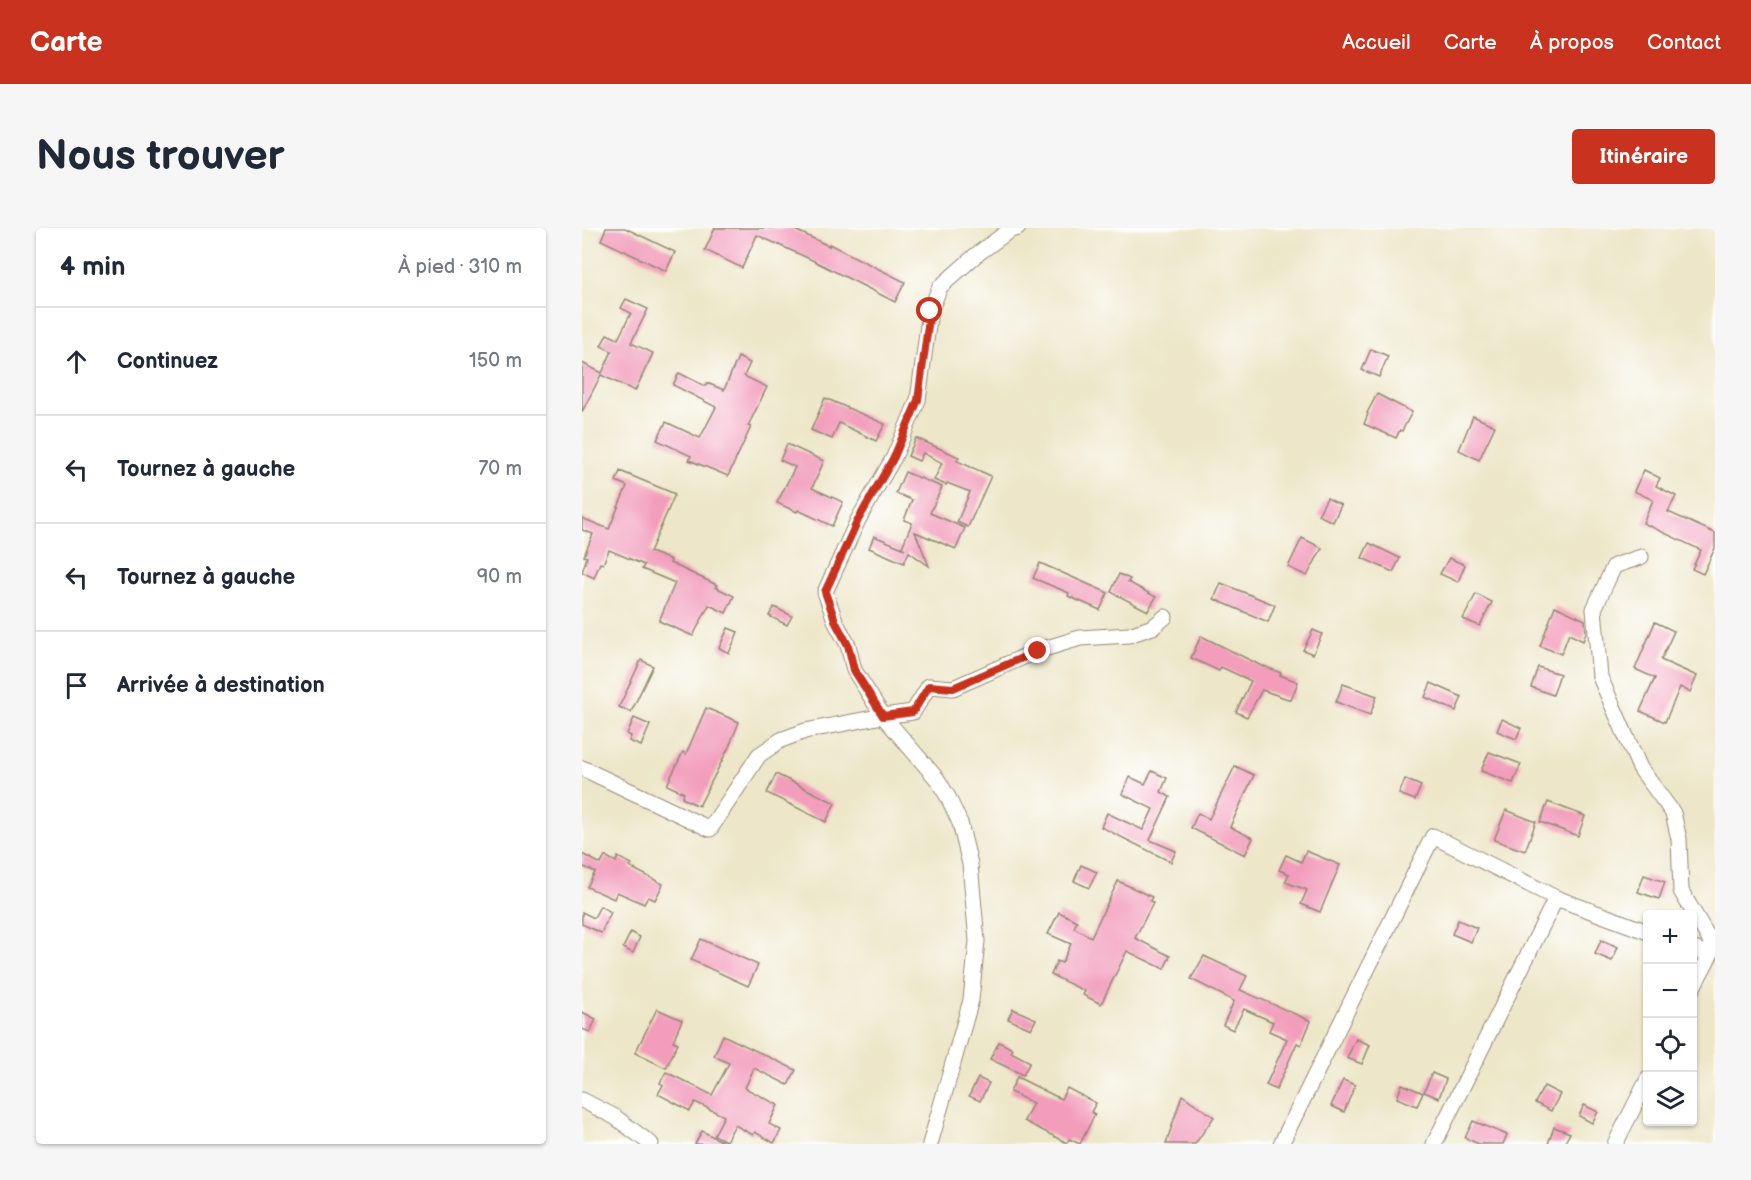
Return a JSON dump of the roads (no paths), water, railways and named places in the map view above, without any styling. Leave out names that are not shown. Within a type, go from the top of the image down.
[{"type":"street","points":[[930,1144],[971,1000],[977,941],[970,864],[960,823],[948,797],[937,779],[883,716],[854,670],[848,645],[836,623],[825,592],[858,520],[894,457],[918,400],[930,311],[940,287],[976,255],[1010,230],[1018,228]]},
{"type":"street","points":[[1641,557],[1614,566],[1594,609],[1600,677],[1640,768],[1673,813],[1679,839],[1681,891],[1711,942],[1710,955],[1697,980]]},
{"type":"street","points":[[582,768],[710,829],[759,755],[781,740],[805,731],[913,712],[929,686],[953,688],[1038,651],[1080,638],[1129,635],[1153,627],[1165,617]]},
{"type":"street","points":[[1281,1144],[1433,836],[1556,898],[1643,931]]},
{"type":"street","points":[[1434,1144],[1556,898]]},
{"type":"street","points":[[1697,950],[1710,955]]},
{"type":"street","points":[[1615,1144],[1643,1087]]},
{"type":"street","points":[[582,1100],[615,1118],[651,1144]]}]
